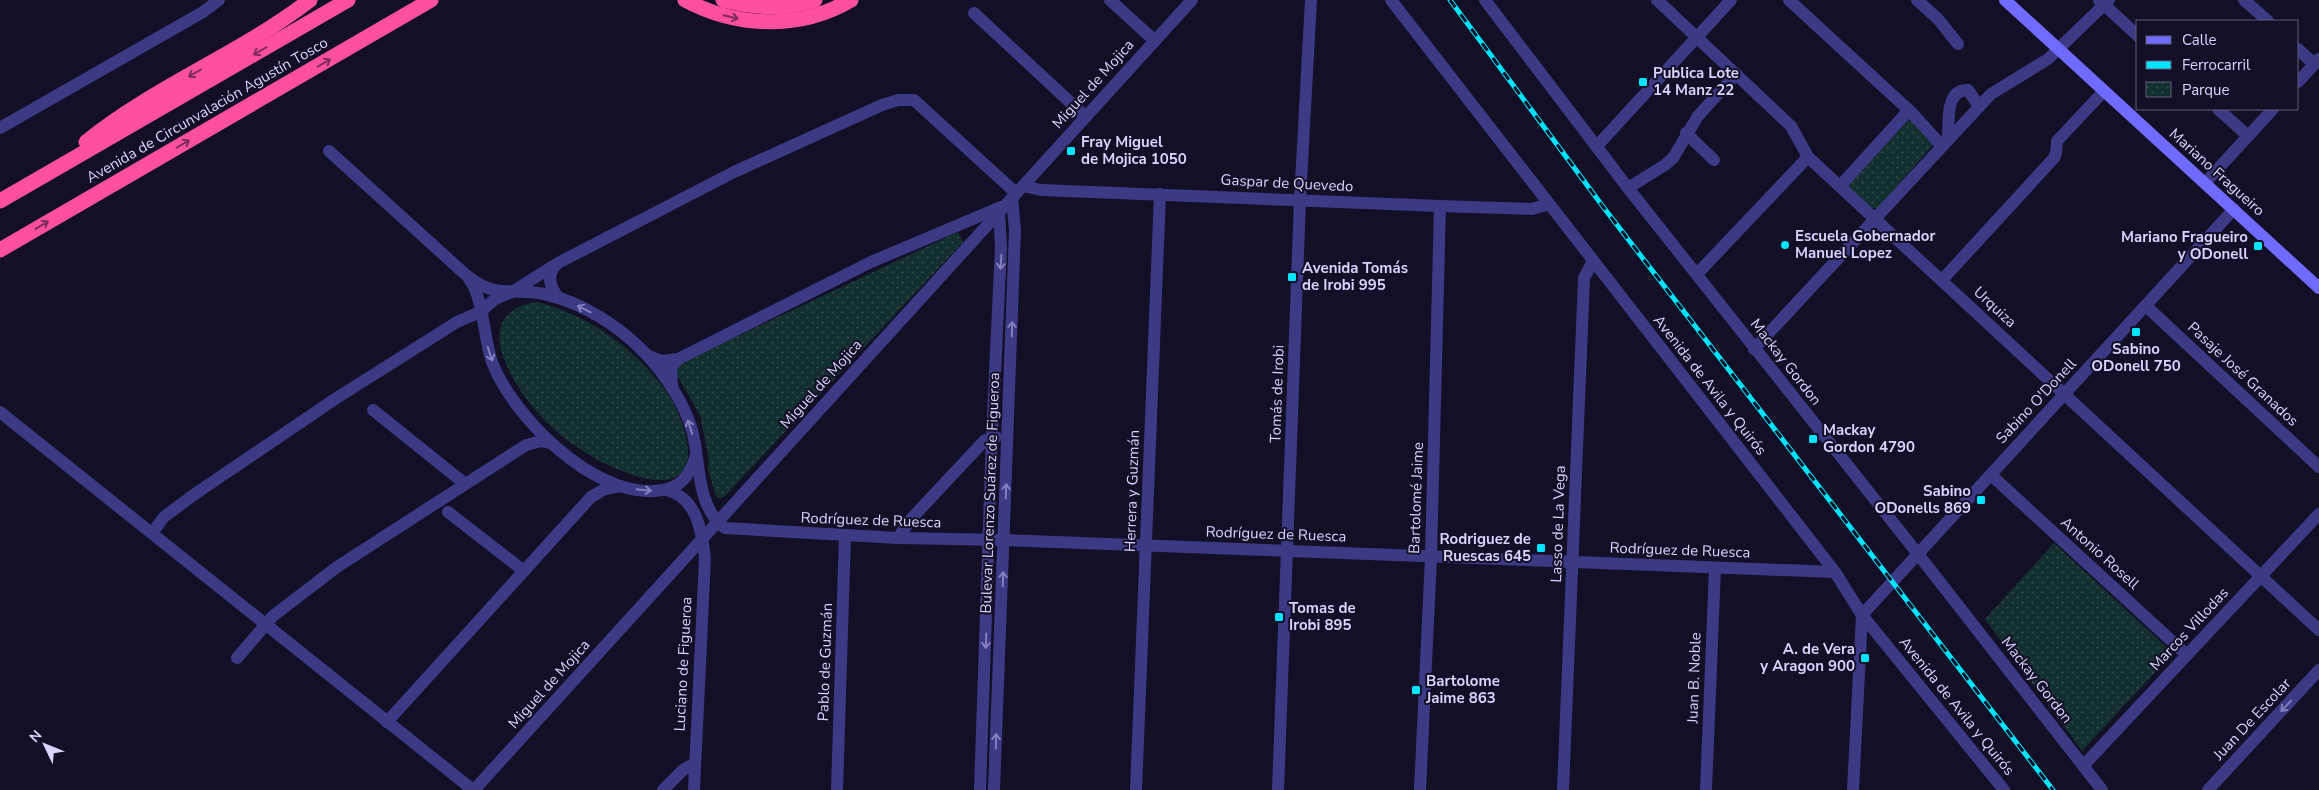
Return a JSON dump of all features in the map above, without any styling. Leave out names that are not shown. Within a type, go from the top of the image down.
[{"type":"highway","points":[[50,172],[114,119],[256,37],[310,0]]},
{"type":"highway","name":"Avenida de Circunvalación Agustín Tosco","points":[[0,201],[348,0]]},
{"type":"highway","name":"Avenida de Circunvalación Agustín Tosco","points":[[0,250],[431,0]]},
{"type":"highway","points":[[685,0],[729,17],[770,23],[801,20],[816,16],[851,0]]},
{"type":"highway","points":[[724,0],[767,7],[792,6],[815,0]]},
{"type":"main road","name":"Mariano Fragueiro","points":[[2005,0],[2319,288]]},
{"type":"street","points":[[0,128],[203,12],[219,0]]},
{"type":"street","points":[[1110,0],[1155,41]]},
{"type":"street","name":"Miguel de Mojica","points":[[474,790],[1192,0]]},
{"type":"street","name":"Tomás de Irobi","points":[[1278,790],[1300,200],[1311,0]]},
{"type":"street","name":"Avenida de Avila y Quirós","points":[[1391,0],[1835,572],[1862,615],[1999,787]]},
{"type":"street","name":"Mackay Gordon","points":[[1485,0],[1628,188],[2102,790]]},
{"type":"street","name":"Urquiza","points":[[1657,0],[1791,126],[1808,156],[2319,630]]},
{"type":"street","points":[[1597,146],[1731,0]]},
{"type":"street","points":[[1789,0],[1945,142]]},
{"type":"street","points":[[1916,0],[1938,20],[1958,44]]},
{"type":"street","points":[[2244,0],[2267,20]]},
{"type":"street","points":[[1754,349],[1991,94],[2060,50],[2104,2],[2136,34]]},
{"type":"street","points":[[974,13],[1086,117]]},
{"type":"street","points":[[2299,50],[2317,61],[2299,81]]},
{"type":"street","points":[[1628,188],[1665,166],[1673,158],[1686,133],[1698,116],[1736,74]]},
{"type":"street","points":[[1945,142],[1950,101],[1955,94],[1962,90],[1968,90],[1979,106]]},
{"type":"street","points":[[1942,280],[2054,158],[2057,141],[2104,91]]},
{"type":"street","points":[[152,533],[164,517],[192,496],[335,399],[457,322],[480,312],[496,300],[558,264],[734,172],[882,105],[898,100],[914,100],[920,104],[1011,199],[871,262],[678,359],[662,361],[646,355]]},
{"type":"street","points":[[1840,186],[1909,110]]},
{"type":"street","points":[[2219,110],[2248,136]]},
{"type":"street","points":[[2205,183],[2272,110]]},
{"type":"street","points":[[1686,133],[1714,160]]},
{"type":"street","points":[[329,151],[466,275],[483,288],[542,294],[558,298],[605,320],[631,340],[672,386],[680,399],[692,431],[706,502],[711,515],[718,523]]},
{"type":"street","points":[[1697,274],[1808,156]]},
{"type":"street","name":"Gaspar de Quevedo","points":[[1011,199],[1041,190],[1440,206],[1532,208],[1550,204]]},
{"type":"street","name":"Herrera y Guzmán","points":[[1136,790],[1160,194]]},
{"type":"street","name":"Bulevar Lorenzo Suárez de Figueroa","points":[[980,790],[990,540],[992,437],[1001,247],[1011,199]]},
{"type":"street","name":"Bulevar Lorenzo Suárez de Figueroa","points":[[994,790],[1005,540],[1015,230],[1011,199]]},
{"type":"street","name":"Bartolomé Jaime","points":[[1420,790],[1430,557],[1440,206]]},
{"type":"street","name":"Sabino O'Donell","points":[[1862,615],[2234,209]]},
{"type":"street","name":"Lasso de La Vega","points":[[1564,790],[1584,278],[1593,261]]},
{"type":"street","points":[[558,264],[550,275],[550,283],[558,298]]},
{"type":"street","points":[[466,275],[474,286],[485,336],[498,374],[528,418],[552,443],[601,477],[623,486],[651,491],[666,490],[679,485],[686,478],[696,454]]},
{"type":"street","name":"Pasaje José Granados","points":[[2146,306],[2319,467]]},
{"type":"street","points":[[457,322],[465,321],[473,324],[485,336]]},
{"type":"street","points":[[672,386],[671,368],[678,359]]},
{"type":"street","points":[[373,410],[464,483]]},
{"type":"street","points":[[0,412],[474,790]]},
{"type":"street","points":[[526,445],[532,429],[528,418]]},
{"type":"street","points":[[898,538],[911,519],[986,440],[992,437],[1008,437]]},
{"type":"street","points":[[237,658],[264,624],[336,567],[464,483],[526,445],[541,441],[552,443]]},
{"type":"street","points":[[387,722],[591,497],[595,490],[595,483],[584,467]]},
{"type":"street","name":"Antonio Rosell","points":[[1990,475],[2187,655]]},
{"type":"street","points":[[591,497],[605,489],[623,486]]},
{"type":"street","name":"Luciano de Figueroa","points":[[666,490],[680,495],[692,507],[702,540],[704,569],[694,790]]},
{"type":"street","points":[[448,512],[524,571]]},
{"type":"street","name":"Marcos Villodas","points":[[2083,766],[2319,514]]},
{"type":"street","name":"Rodríguez de Ruesca","points":[[718,523],[724,528],[732,530],[898,538],[1287,550],[1835,572]]},
{"type":"street","name":"Pablo de Guzmán","points":[[837,790],[845,535]]},
{"type":"street","name":"Juan B. Noble","points":[[1706,790],[1714,568]]},
{"type":"street","points":[[1853,790],[1862,615]]},
{"type":"street","name":"Juan De Escolar","points":[[2208,790],[2319,670]]},
{"type":"street","points":[[663,790],[683,770],[695,763]]},
{"type":"green space","points":[[1910,118],[1933,145],[1878,208],[1869,208],[1847,186]]},
{"type":"green space","points":[[958,232],[963,242],[724,497],[719,498],[716,496],[708,470],[709,460],[700,415],[678,377],[675,370],[678,364]]},
{"type":"green space","points":[[537,302],[574,315],[609,335],[625,347],[654,375],[671,399],[686,435],[688,460],[684,470],[676,477],[661,480],[646,479],[606,464],[574,445],[537,412],[516,383],[507,366],[501,349],[500,333],[504,319],[516,308]]},
{"type":"green space","points":[[2054,543],[2173,653],[2082,751],[1985,619]]},
{"type":"railway","points":[[1450,0],[1604,208],[2053,790]]},
{"type":"place","name":"Publica Lote 14 Manz 22","points":[[1643,82]]},
{"type":"place","name":"Fray Miguel de Mojica 1050","points":[[1071,151]]},
{"type":"place","name":"Escuela Gobernador Manuel Lopez","points":[[1785,245]]},
{"type":"place","name":"Mariano Fragueiro y ODonell","points":[[2258,246]]},
{"type":"place","name":"Avenida Tomás de Irobi 995","points":[[1292,277]]},
{"type":"place","name":"Sabino ODonell 750","points":[[2136,332]]},
{"type":"place","name":"Mackay Gordon 4790","points":[[1813,439]]},
{"type":"place","name":"Sabino ODonells 869","points":[[1981,500]]},
{"type":"place","name":"Rodriguez de Ruescas 645","points":[[1541,548]]},
{"type":"place","name":"Tomas de Irobi 895","points":[[1279,617]]},
{"type":"place","name":"A. de Vera y Aragon 900","points":[[1865,658]]},
{"type":"place","name":"Bartolome Jaime 863","points":[[1416,690]]}]
